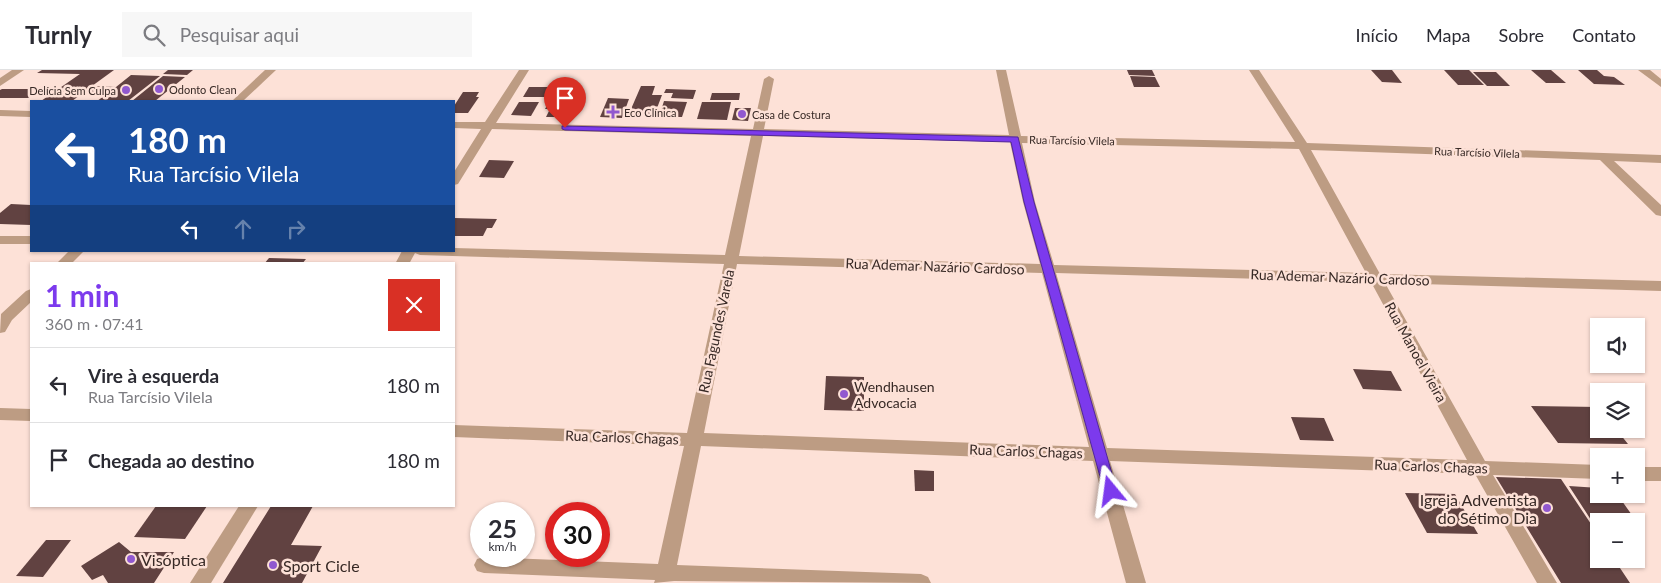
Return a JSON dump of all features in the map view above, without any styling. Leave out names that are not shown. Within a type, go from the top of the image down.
[{"type":"street","points":[[0,83],[19,70]]},
{"type":"street","points":[[238,100],[271,70]]},
{"type":"street","points":[[455,179],[524,70]]},
{"type":"street","points":[[1001,70],[1029,202],[1136,583]]},
{"type":"street","name":"Rua Manoel Vieira","points":[[1254,70],[1303,146],[1480,468],[1547,583]]},
{"type":"street","points":[[1643,70],[1661,84]]},
{"type":"street","name":"Rua Fagundes Varela","points":[[665,578],[768,80]]},
{"type":"street","points":[[0,114],[30,114]]},
{"type":"street","name":"Rua Tarcísio Vilela","points":[[455,125],[1303,146],[1661,159]]},
{"type":"street","points":[[1602,156],[1661,212]]},
{"type":"street","points":[[0,240],[30,240]]},
{"type":"street","points":[[65,262],[76,252]]},
{"type":"street","name":"Rua Ademar Nazário Cardoso","points":[[455,252],[1661,286]]},
{"type":"street","points":[[0,328],[6,317],[30,295]]},
{"type":"street","points":[[0,414],[30,415]]},
{"type":"street","name":"Rua Carlos Chagas","points":[[455,431],[1590,472]]},
{"type":"street","points":[[1645,474],[1661,474]]},
{"type":"street","points":[[200,583],[248,507]]},
{"type":"street","points":[[512,567],[665,578],[921,583]]},
{"type":"building","points":[[42,70],[114,70],[92,86],[116,87],[131,75],[160,76],[129,100],[98,100],[107,94],[83,93],[73,100],[42,100],[80,74],[37,73]]},
{"type":"building","points":[[168,70],[193,70],[187,75],[163,74]]},
{"type":"building","points":[[1127,70],[1152,70],[1155,76],[1129,75]]},
{"type":"building","points":[[1371,70],[1392,70],[1402,83],[1382,82]]},
{"type":"building","points":[[1444,70],[1469,70],[1484,85],[1458,85]]},
{"type":"building","points":[[1531,70],[1551,70],[1566,83],[1546,83]]},
{"type":"building","points":[[1578,70],[1597,70],[1604,76],[1614,77],[1625,85],[1594,84]]},
{"type":"building","points":[[1473,72],[1496,72],[1510,86],[1487,86]]},
{"type":"building","name":"Odonto Clean","points":[[163,76],[185,77],[156,100],[133,100]]},
{"type":"building","points":[[1130,76],[1155,77],[1160,87],[1134,87]]},
{"type":"building","points":[[641,86],[655,86],[652,95],[662,95],[654,116],[628,116]]},
{"type":"building","points":[[529,87],[551,87],[545,97],[523,97]]},
{"type":"building","points":[[40,89],[28,98],[0,98],[0,90]]},
{"type":"building","points":[[666,89],[696,90],[693,99],[671,98],[673,93],[664,93]]},
{"type":"building","points":[[463,92],[479,92],[476,97],[479,97],[468,113],[455,113],[455,104]]},
{"type":"building","points":[[569,93],[582,93],[579,100],[565,100]]},
{"type":"building","points":[[712,93],[740,93],[739,100],[710,100]]},
{"type":"building","name":"Eco Clínica","points":[[608,98],[629,99],[622,118],[600,117]]},
{"type":"building","points":[[664,101],[687,102],[682,117],[659,117]]},
{"type":"building","points":[[519,102],[539,102],[531,116],[511,115]]},
{"type":"building","points":[[549,102],[571,102],[563,117],[546,117],[550,109],[545,109]]},
{"type":"building","points":[[702,102],[731,102],[727,120],[697,119]]},
{"type":"building","name":"Casa de Costura","points":[[735,108],[751,108],[748,121],[732,120]]},
{"type":"building","points":[[489,160],[514,161],[504,178],[479,177]]},
{"type":"building","points":[[11,204],[30,205],[30,225],[0,224],[0,213]]},
{"type":"building","points":[[455,218],[497,219],[492,228],[487,228],[483,236],[455,236]]},
{"type":"building","points":[[269,258],[306,259],[304,262],[266,262]]},
{"type":"building","points":[[1353,369],[1391,371],[1402,391],[1363,389]]},
{"type":"building","name":"Wendhausen Advocacia","points":[[826,376],[864,377],[864,411],[824,410]]},
{"type":"building","points":[[1531,406],[1590,407],[1590,438],[1623,438],[1628,444],[1558,443]]},
{"type":"building","points":[[1291,417],[1324,418],[1334,441],[1300,440]]},
{"type":"building","points":[[914,470],[934,471],[934,491],[915,491]]},
{"type":"building","name":"Igreja Adventista do Sétimo Dia","points":[[1496,477],[1561,479],[1590,522],[1590,568],[1620,568],[1630,583],[1561,583]]},
{"type":"building","points":[[1569,486],[1590,487],[1590,503],[1623,503],[1630,513],[1590,513],[1590,518]]},
{"type":"building","points":[[1405,493],[1455,494],[1478,534],[1427,533]]},
{"type":"building","points":[[155,507],[206,507],[185,539],[134,537]]},
{"type":"building","name":"Sport Cicle","points":[[270,507],[312,507],[291,545],[322,546],[302,583],[223,583]]},
{"type":"building","points":[[46,540],[71,540],[43,577],[16,576]]},
{"type":"building","name":"Visóptica","points":[[119,542],[131,552],[174,552],[154,583],[108,583],[103,575],[92,580],[81,566]]},
{"type":"place","name":"Odonto Clean","points":[[159,89]]},
{"type":"place","name":"Delícia Sem Culpa","points":[[126,90]]},
{"type":"place","name":"Eco Clínica","points":[[613,112]]},
{"type":"place","name":"Casa de Costura","points":[[742,114]]},
{"type":"place","name":"Wendhausen Advocacia","points":[[844,394]]},
{"type":"place","name":"Igreja Adventista do Sétimo Dia","points":[[1547,508]]},
{"type":"place","name":"Visóptica","points":[[131,559]]},
{"type":"place","name":"Sport Cicle","points":[[273,565]]},
{"type":"route","points":[[565,128],[1015,139],[1029,202],[1111,491]]}]
